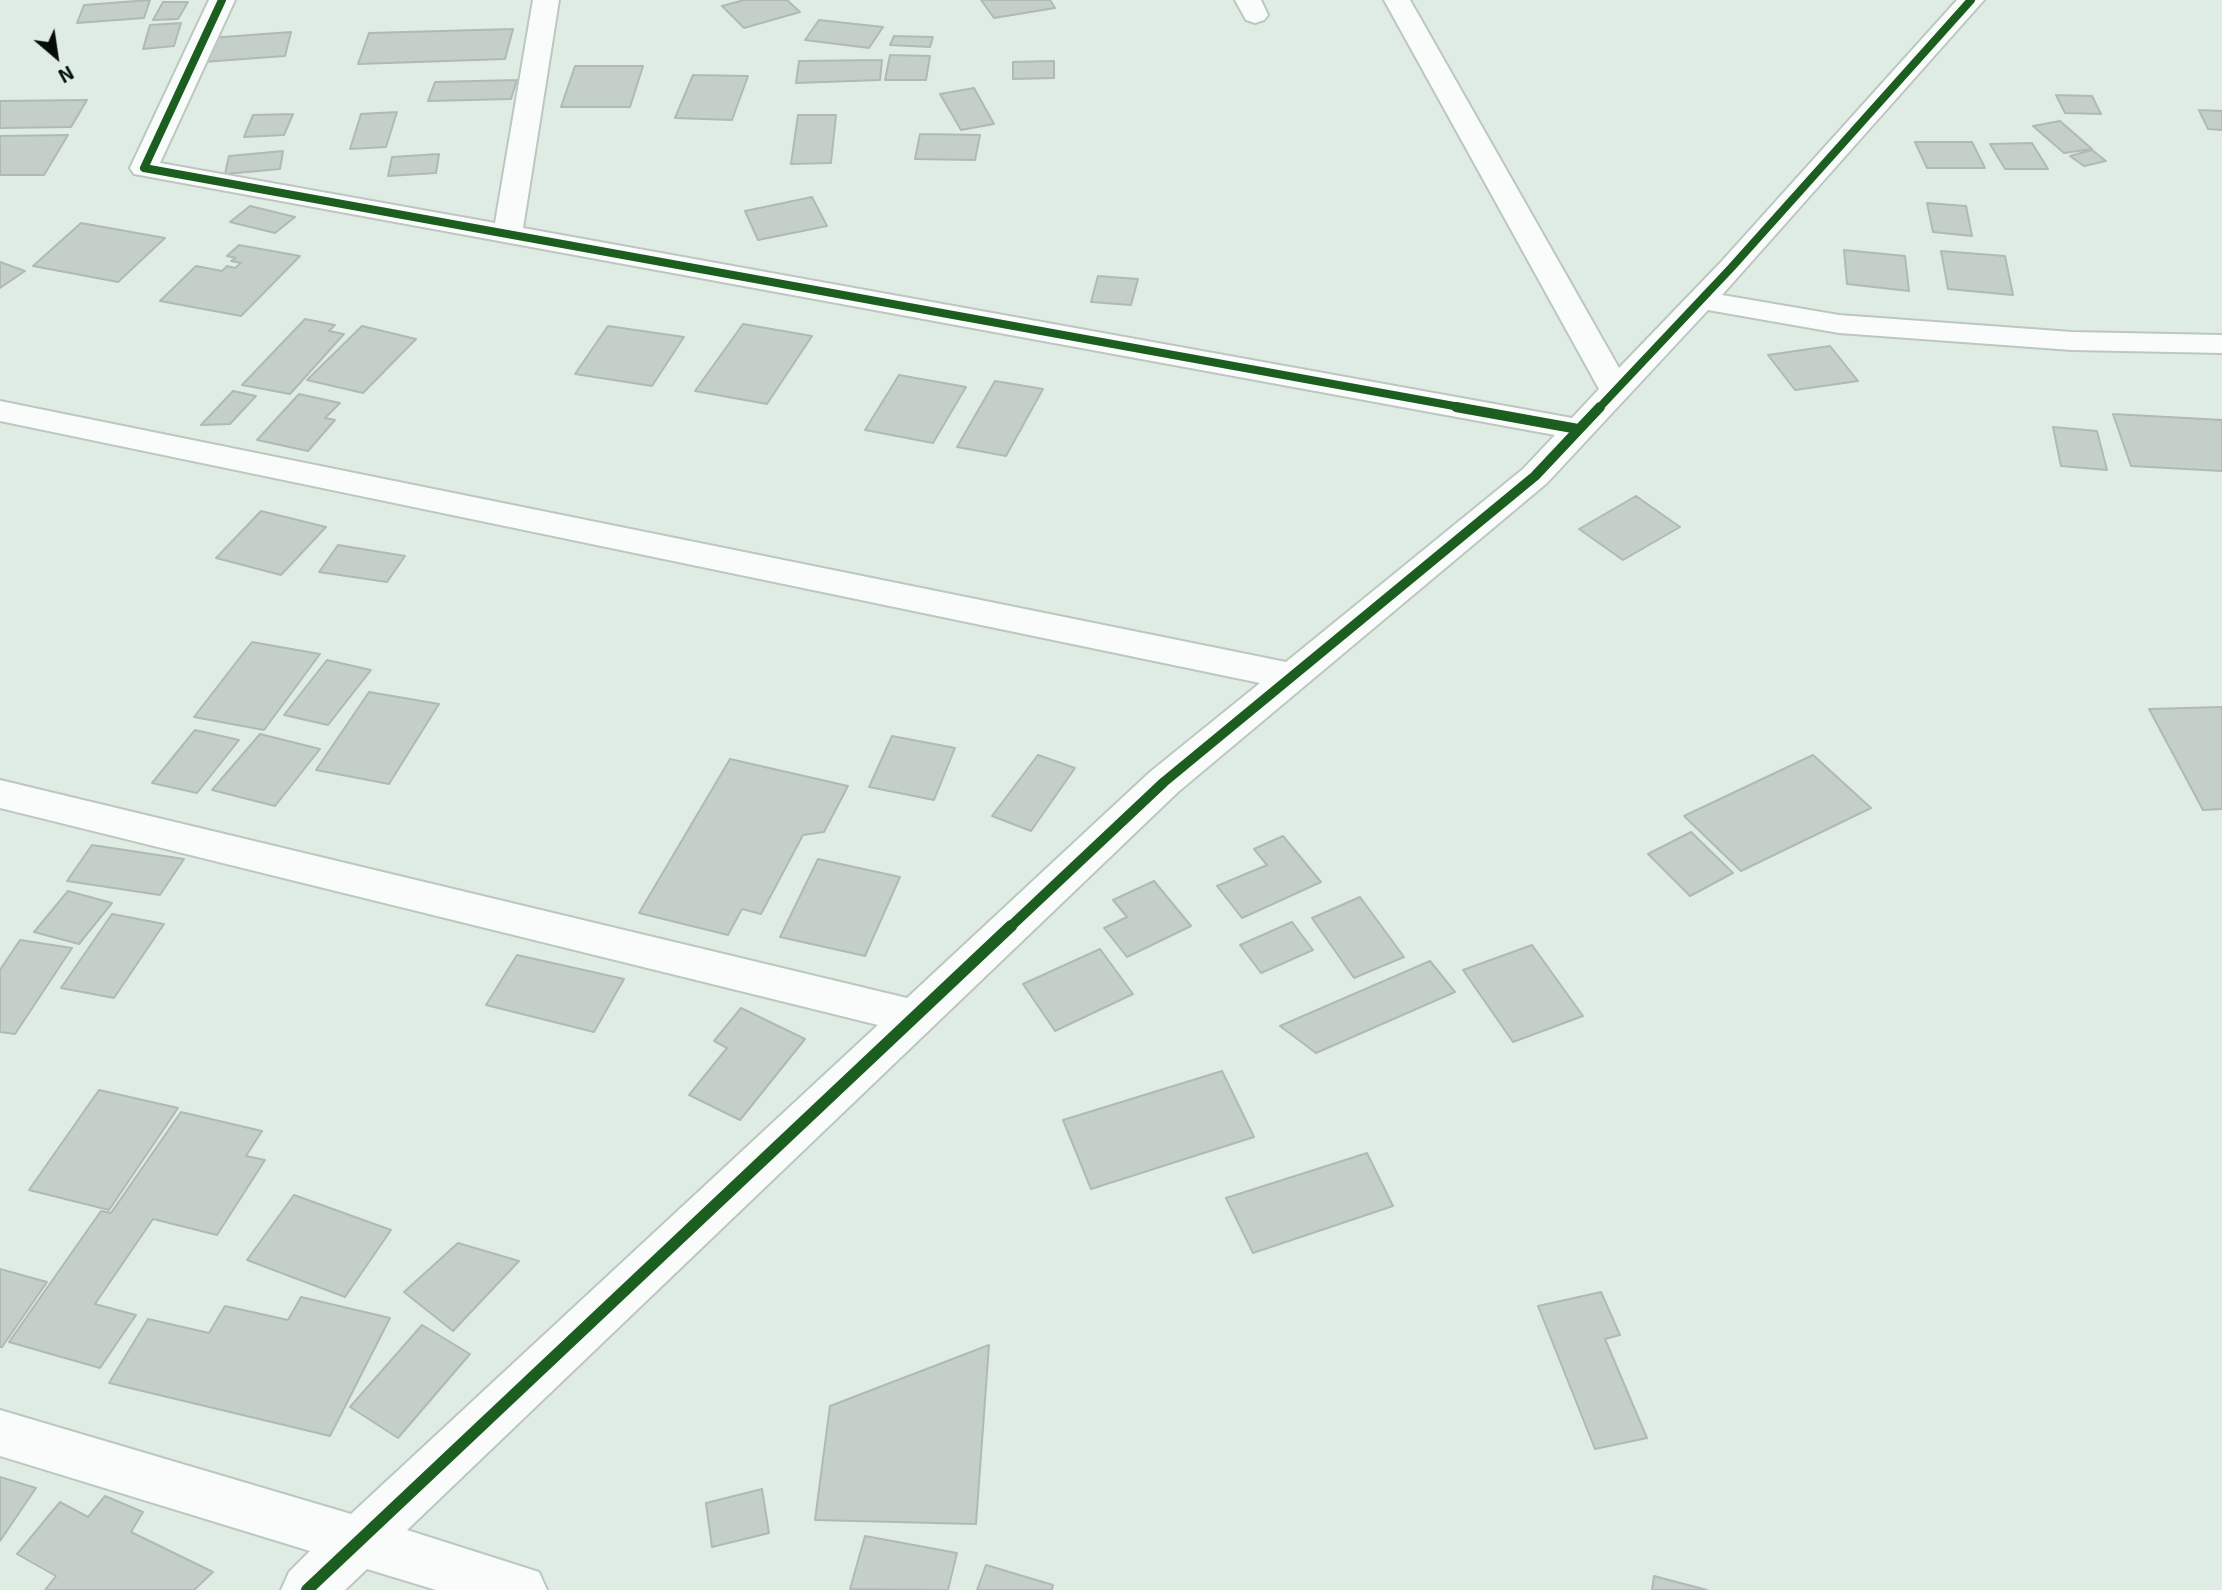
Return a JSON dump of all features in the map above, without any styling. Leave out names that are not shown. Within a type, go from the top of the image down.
[{"type":"street","points":[[222,0],[144,168],[1578,429]]},
{"type":"street","points":[[508,234],[546,0]]},
{"type":"street","points":[[1396,0],[1616,390]]},
{"type":"street","points":[[307,1590],[1164,782],[1535,476],[1701,300],[1971,0]]},
{"type":"street","points":[[1701,300],[1839,324],[2072,341],[2222,344]]},
{"type":"street","points":[[0,411],[1291,676]]},
{"type":"street","points":[[0,794],[915,1017]]},
{"type":"street","points":[[0,1433],[522,1590]]},
{"type":"building","points":[[150,0],[144,18],[77,23],[84,5]]},
{"type":"building","points":[[744,0],[787,0],[800,12],[744,28],[722,6]]},
{"type":"building","points":[[981,0],[1050,0],[1055,8],[994,18]]},
{"type":"building","points":[[163,2],[188,2],[178,19],[153,20]]},
{"type":"building","points":[[819,20],[883,27],[869,48],[805,40]]},
{"type":"building","points":[[181,23],[174,46],[143,49],[150,25]]},
{"type":"building","points":[[513,29],[505,59],[358,64],[369,33]]},
{"type":"building","points":[[291,32],[285,56],[203,62],[210,38]]},
{"type":"building","points":[[894,36],[933,37],[930,47],[890,45]]},
{"type":"building","points":[[890,55],[930,56],[926,80],[885,80]]},
{"type":"building","points":[[882,60],[880,80],[796,83],[799,61]]},
{"type":"building","points":[[1054,61],[1054,78],[1013,79],[1013,62]]},
{"type":"building","points":[[575,66],[643,66],[630,107],[561,107]]},
{"type":"building","points":[[693,75],[748,76],[732,120],[675,118]]},
{"type":"building","points":[[517,80],[511,99],[428,101],[435,82]]},
{"type":"building","points":[[974,88],[994,124],[961,130],[940,94]]},
{"type":"building","points":[[2056,95],[2092,96],[2101,114],[2065,113]]},
{"type":"building","points":[[87,100],[71,127],[0,128],[0,101]]},
{"type":"building","points":[[2199,110],[2222,111],[2222,130],[2208,129]]},
{"type":"building","points":[[397,112],[386,147],[350,149],[361,114]]},
{"type":"building","points":[[293,114],[284,135],[244,137],[253,115]]},
{"type":"building","points":[[798,115],[836,115],[831,163],[791,164]]},
{"type":"building","points":[[2060,121],[2092,149],[2064,153],[2033,126]]},
{"type":"building","points":[[920,134],[980,135],[975,160],[915,159]]},
{"type":"building","points":[[68,135],[44,175],[0,175],[0,136]]},
{"type":"building","points":[[1915,142],[1972,142],[1985,168],[1927,168]]},
{"type":"building","points":[[2032,143],[2048,169],[2005,169],[1990,144]]},
{"type":"building","points":[[2092,150],[2106,161],[2084,166],[2070,156]]},
{"type":"building","points":[[283,151],[280,169],[225,174],[229,156]]},
{"type":"building","points":[[439,154],[436,173],[388,176],[392,157]]},
{"type":"building","points":[[812,197],[827,226],[758,240],[745,211]]},
{"type":"building","points":[[1927,203],[1966,206],[1972,236],[1933,232]]},
{"type":"building","points":[[250,206],[295,217],[275,233],[230,222]]},
{"type":"building","points":[[81,223],[165,238],[118,282],[33,266]]},
{"type":"building","points":[[239,245],[300,256],[241,316],[160,301],[196,266],[222,271],[227,266],[235,268],[241,263],[231,261],[236,258],[227,256]]},
{"type":"building","points":[[1844,250],[1905,256],[1909,291],[1847,284]]},
{"type":"building","points":[[1941,251],[2005,256],[2013,295],[1948,289]]},
{"type":"building","points":[[0,262],[25,271],[0,288]]},
{"type":"building","points":[[1098,276],[1138,279],[1131,305],[1091,302]]},
{"type":"building","points":[[305,319],[335,325],[329,331],[344,334],[290,394],[242,385]]},
{"type":"building","points":[[743,324],[812,336],[767,404],[695,391]]},
{"type":"building","points":[[362,326],[416,339],[363,393],[307,380]]},
{"type":"building","points":[[608,326],[684,337],[652,386],[575,374]]},
{"type":"building","points":[[1830,346],[1858,381],[1795,390],[1768,355]]},
{"type":"building","points":[[899,375],[966,387],[933,443],[865,430]]},
{"type":"building","points":[[995,381],[1043,389],[1006,456],[957,447]]},
{"type":"building","points":[[233,391],[256,396],[230,424],[201,425]]},
{"type":"building","points":[[299,394],[340,403],[325,418],[335,420],[308,451],[257,440]]},
{"type":"building","points":[[2113,414],[2222,420],[2222,471],[2131,466]]},
{"type":"building","points":[[2053,427],[2097,431],[2107,470],[2061,466]]},
{"type":"building","points":[[1636,496],[1680,527],[1623,560],[1579,529]]},
{"type":"building","points":[[261,511],[326,527],[281,575],[216,558]]},
{"type":"building","points":[[338,545],[405,556],[387,582],[319,572]]},
{"type":"building","points":[[252,642],[320,654],[264,730],[194,717]]},
{"type":"building","points":[[327,660],[371,670],[328,725],[284,715]]},
{"type":"building","points":[[369,692],[439,704],[389,784],[316,770]]},
{"type":"building","points":[[2222,707],[2222,809],[2203,810],[2149,709]]},
{"type":"building","points":[[195,730],[239,740],[197,793],[152,783]]},
{"type":"building","points":[[260,734],[320,749],[275,806],[212,790]]},
{"type":"building","points":[[892,736],[955,748],[934,800],[869,787]]},
{"type":"building","points":[[1038,755],[1075,768],[1031,831],[992,816]]},
{"type":"building","points":[[1813,755],[1871,808],[1741,871],[1684,816]]},
{"type":"building","points":[[730,759],[848,786],[824,832],[803,835],[761,914],[742,909],[728,935],[639,913]]},
{"type":"building","points":[[1691,832],[1733,873],[1690,896],[1648,854]]},
{"type":"building","points":[[1283,836],[1321,882],[1242,918],[1217,886],[1267,865],[1254,849]]},
{"type":"building","points":[[92,845],[184,859],[160,895],[67,881]]},
{"type":"building","points":[[818,859],[900,877],[865,956],[780,937]]},
{"type":"building","points":[[1154,881],[1191,926],[1127,957],[1104,928],[1127,917],[1113,900]]},
{"type":"building","points":[[68,891],[112,903],[79,944],[34,932]]},
{"type":"building","points":[[1360,897],[1404,957],[1354,978],[1312,918]]},
{"type":"building","points":[[112,914],[164,924],[114,998],[61,988]]},
{"type":"building","points":[[1292,922],[1313,950],[1261,973],[1240,945]]},
{"type":"building","points":[[20,940],[72,948],[15,1034],[0,1032],[0,970]]},
{"type":"building","points":[[1532,945],[1583,1016],[1513,1042],[1463,970]]},
{"type":"building","points":[[1100,949],[1133,994],[1055,1031],[1023,984]]},
{"type":"building","points":[[517,955],[624,979],[594,1032],[486,1005]]},
{"type":"building","points":[[1430,961],[1455,992],[1316,1053],[1280,1026]]},
{"type":"building","points":[[741,1008],[805,1039],[740,1120],[689,1095],[727,1048],[714,1041]]},
{"type":"building","points":[[1222,1071],[1254,1137],[1091,1189],[1063,1120]]},
{"type":"building","points":[[99,1090],[178,1108],[109,1210],[29,1190]]},
{"type":"building","points":[[181,1112],[262,1131],[246,1156],[265,1160],[217,1235],[153,1219],[95,1304],[136,1315],[100,1368],[9,1342],[101,1211],[111,1213]]},
{"type":"building","points":[[1367,1153],[1393,1206],[1253,1253],[1226,1198]]},
{"type":"building","points":[[294,1195],[391,1230],[345,1297],[247,1260]]},
{"type":"building","points":[[458,1243],[519,1261],[453,1331],[404,1292]]},
{"type":"building","points":[[0,1269],[47,1282],[2,1347],[0,1347]]},
{"type":"building","points":[[1601,1292],[1620,1335],[1605,1339],[1647,1438],[1595,1449],[1538,1306]]},
{"type":"building","points":[[301,1297],[390,1318],[330,1436],[109,1383],[148,1319],[209,1333],[225,1306],[288,1320]]},
{"type":"building","points":[[422,1325],[470,1354],[398,1438],[350,1407]]},
{"type":"building","points":[[989,1345],[976,1524],[815,1520],[830,1406]]},
{"type":"building","points":[[0,1477],[36,1488],[0,1541]]},
{"type":"building","points":[[762,1489],[769,1533],[712,1547],[706,1503]]},
{"type":"building","points":[[105,1496],[143,1512],[131,1532],[213,1572],[194,1590],[45,1590],[56,1576],[17,1554],[60,1502],[88,1517]]},
{"type":"building","points":[[865,1536],[957,1553],[948,1590],[850,1589]]},
{"type":"building","points":[[986,1565],[1053,1585],[1052,1590],[977,1590]]},
{"type":"building","points":[[1654,1576],[1707,1590],[1652,1590]]},
{"type":"cycle path","points":[[222,0],[144,168],[1578,429]]},
{"type":"cycle path","points":[[307,1590],[1164,782],[1535,476],[1731,268],[1971,0]]}]
